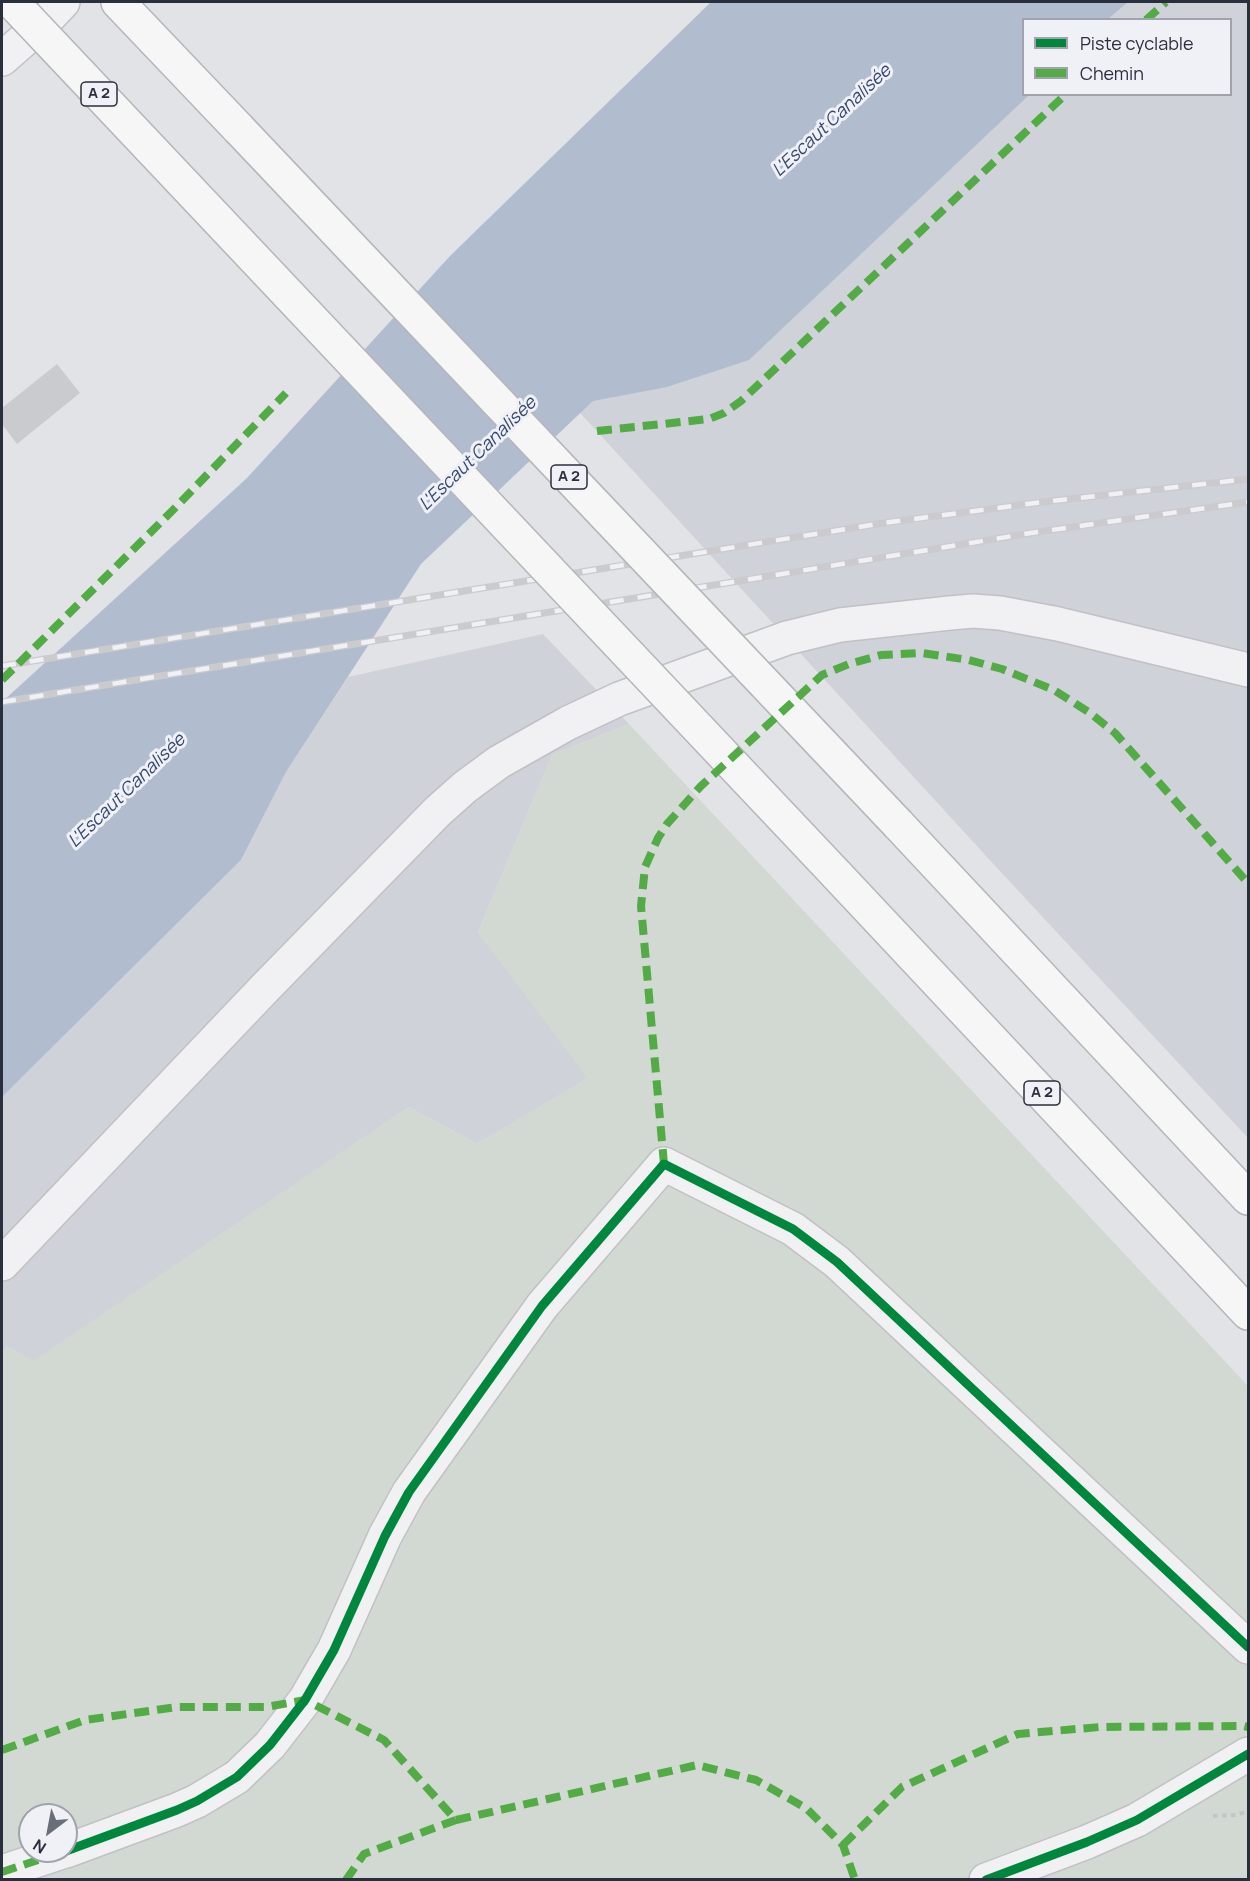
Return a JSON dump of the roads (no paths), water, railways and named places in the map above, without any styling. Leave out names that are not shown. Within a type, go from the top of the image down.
[{"type":"highway","name":"A 2","points":[[12,2],[1248,1313]]},
{"type":"highway","name":"A 2","points":[[118,2],[898,824],[1248,1198]]},
{"type":"street","points":[[2,59],[63,2]]},
{"type":"street","points":[[2,1264],[256,997],[437,812],[465,787],[499,762],[568,723],[619,699],[787,638],[840,625],[972,611],[1000,613],[1049,622],[1248,670]]},
{"type":"street","points":[[78,1847],[197,1801],[237,1777],[270,1745],[306,1700],[334,1650],[385,1536],[409,1492],[542,1306],[664,1164],[792,1229],[837,1262],[1248,1647]]},
{"type":"street","points":[[986,1880],[1087,1842],[1137,1820],[1248,1754]]},
{"type":"street","points":[[2,1872],[29,1863]]},
{"type":"water","name":"L'Escaut Canalisée","points":[[711,2],[1128,2],[1109,18],[1022,18],[1022,96],[1028,96],[749,360],[667,387],[593,401],[421,564],[286,772],[241,860],[2,1097],[2,702],[247,478],[450,256]]},
{"type":"railway","points":[[2,666],[883,523],[1248,479]]},
{"type":"railway","points":[[2,702],[1037,532],[1248,502]]}]
